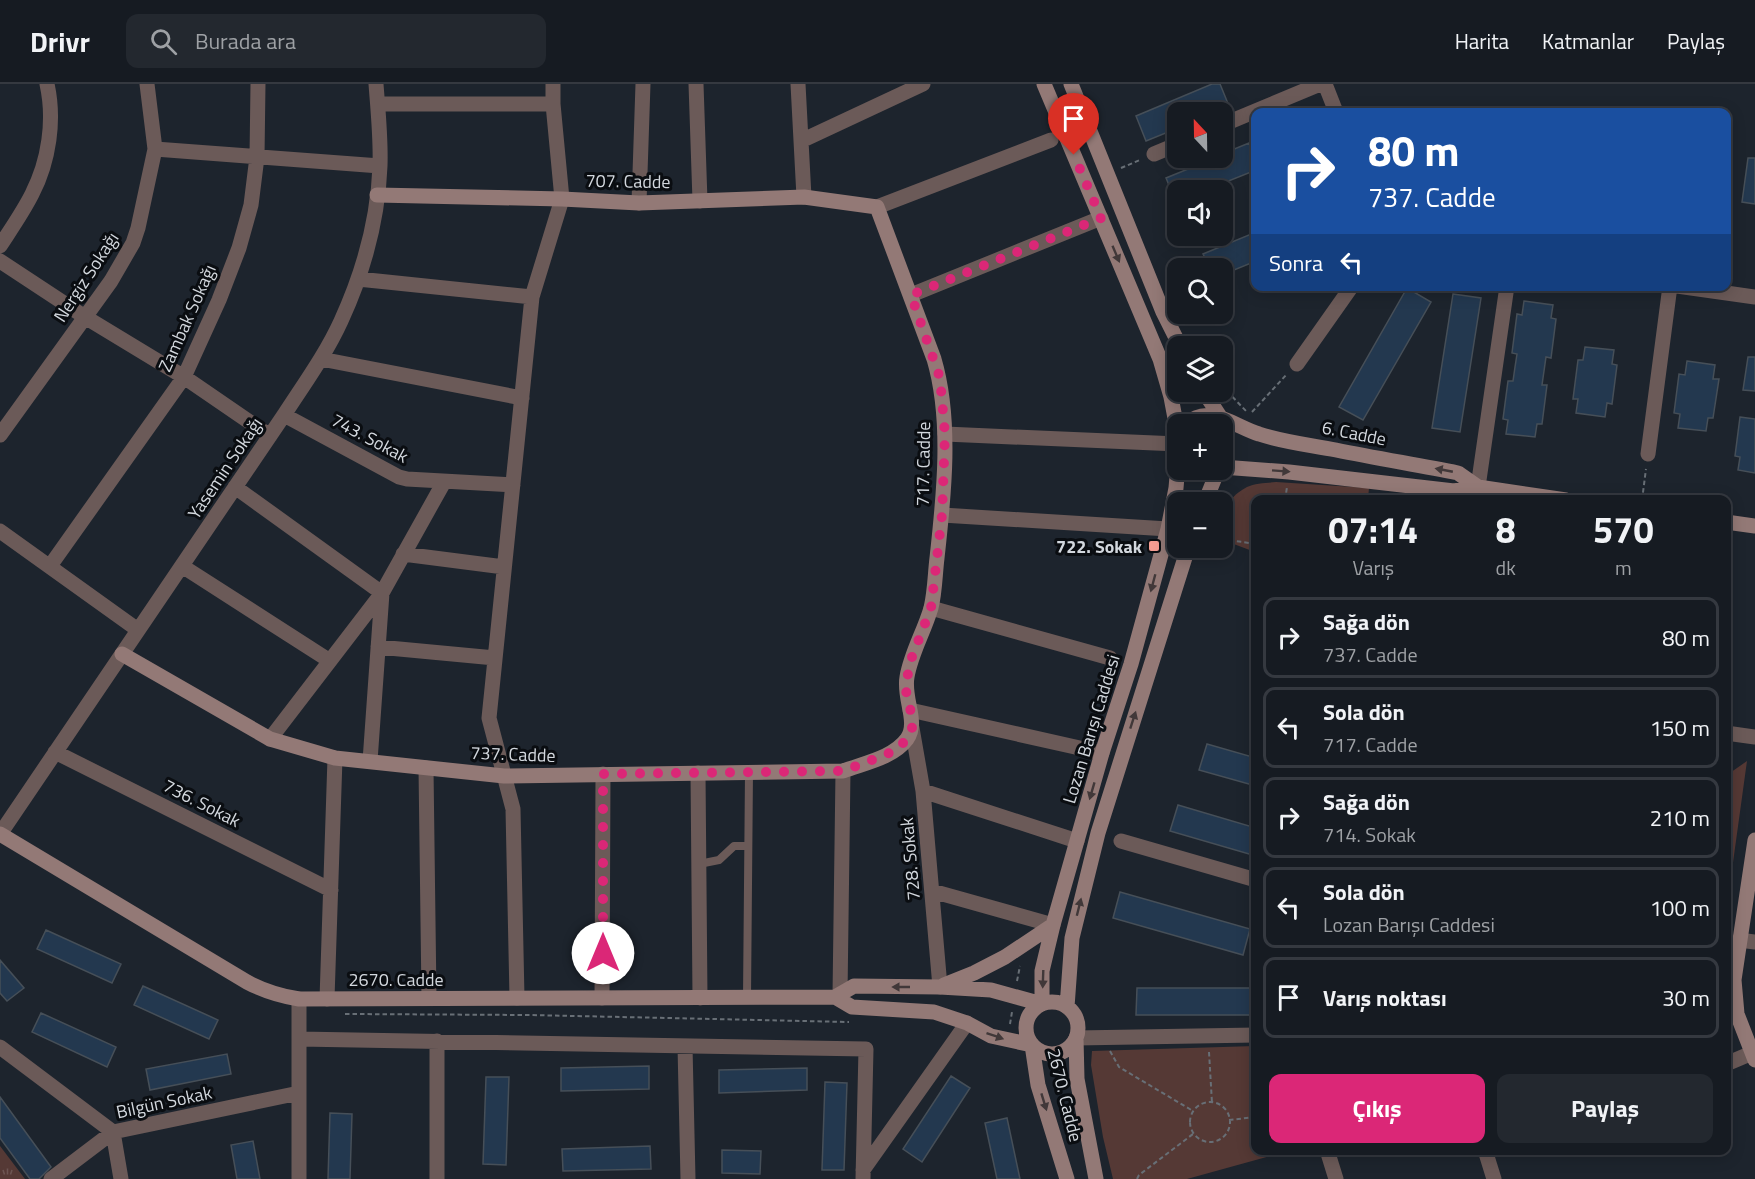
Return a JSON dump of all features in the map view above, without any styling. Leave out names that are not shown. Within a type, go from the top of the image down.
[{"type":"main road","points":[[1044,84],[1160,359],[1174,414]]},
{"type":"main road","points":[[1071,84],[1163,312],[1175,336]]},
{"type":"main road","name":"707. Cadde","points":[[377,195],[639,203],[804,197],[877,207]]},
{"type":"main road","name":"717. Cadde","points":[[877,207],[940,378],[945,434],[942,515],[931,608],[912,657],[907,678],[906,691],[912,728]]},
{"type":"main road","name":"6. Cadde","points":[[1233,427],[1293,442],[1458,473],[1478,487]]},
{"type":"main road","name":"6. Cadde","points":[[1233,468],[1454,491],[1478,487],[1532,495]]},
{"type":"main road","points":[[1731,523],[1755,526]]},
{"type":"main road","name":"Lozan Barışı Caddesi","points":[[1042,1004],[1042,971],[1053,925],[1102,753],[1131,664],[1167,533]]},
{"type":"main road","name":"Lozan Barışı Caddesi","points":[[1067,1007],[1072,938],[1098,833],[1185,558]]},
{"type":"main road","name":"737. Cadde","points":[[122,654],[270,739],[335,758],[504,776],[843,771],[899,748],[912,728]]},
{"type":"main road","name":"2670. Cadde","points":[[0,834],[247,982],[266,991],[299,999],[837,996],[854,986],[991,990],[1042,1004]]},
{"type":"main road","points":[[1754,1057],[1737,1014],[1734,980],[1755,840]]},
{"type":"main road","points":[[940,987],[1005,957],[1053,925]]},
{"type":"main road","name":"2670. Cadde","points":[[837,996],[852,1007],[934,1012],[967,1023],[991,1036],[1032,1045],[1038,1085],[1067,1179]]},
{"type":"main road","points":[[1051,1002],[1067,1007],[1076,1018],[1078,1026],[1076,1038],[1070,1047],[1055,1054],[1039,1050],[1032,1045],[1028,1038],[1026,1022],[1035,1008],[1051,1002]]},
{"type":"main road","name":"2670. Cadde","points":[[1076,1038],[1077,1079],[1096,1179]]},
{"type":"street","points":[[0,246],[26,206],[42,170],[50,122],[47,84]]},
{"type":"street","name":"Nergiz Sokağı","points":[[0,435],[111,281],[133,243],[155,149],[147,84]]},
{"type":"street","name":"Zambak Sokağı","points":[[50,566],[184,377],[219,300],[239,248],[251,205],[256,157],[258,84]]},
{"type":"street","name":"Yasemin Sokağı","points":[[0,834],[284,415],[321,359],[341,321],[358,279],[370,236],[377,195],[380,166],[376,84]]},
{"type":"street","points":[[517,998],[513,809],[489,718],[532,297],[562,199],[553,84]]},
{"type":"street","points":[[639,203],[643,84]]},
{"type":"street","points":[[696,84],[700,201]]},
{"type":"street","points":[[798,84],[804,197]]},
{"type":"street","points":[[801,141],[893,91],[923,84]]},
{"type":"street","points":[[1263,108],[1320,84]]},
{"type":"street","points":[[1325,84],[1334,108]]},
{"type":"street","points":[[378,104],[553,104]]},
{"type":"street","points":[[1233,120],[1251,113]]},
{"type":"street","points":[[877,207],[1051,140]]},
{"type":"street","points":[[155,149],[380,166]]},
{"type":"street","points":[[1154,154],[1167,149]]},
{"type":"street","points":[[911,295],[1101,218]]},
{"type":"street","points":[[0,261],[85,317],[184,377],[270,436]]},
{"type":"street","points":[[358,279],[532,297]]},
{"type":"street","points":[[1297,363],[1348,291]]},
{"type":"street","points":[[1478,487],[1506,291]]},
{"type":"street","points":[[1648,454],[1669,291]]},
{"type":"street","points":[[1712,291],[1755,297]]},
{"type":"street","points":[[321,359],[522,398]]},
{"type":"street","name":"743. Sokak","points":[[284,415],[399,477],[419,481],[513,485]]},
{"type":"street","points":[[945,434],[1167,444]]},
{"type":"street","points":[[270,739],[382,593],[444,482]]},
{"type":"street","points":[[235,487],[382,593]]},
{"type":"street","points":[[942,515],[1167,529]]},
{"type":"street","points":[[0,531],[138,630]]},
{"type":"street","points":[[404,554],[504,567]]},
{"type":"street","points":[[182,566],[330,661]]},
{"type":"street","points":[[370,761],[382,593]]},
{"type":"street","points":[[931,608],[1110,658]]},
{"type":"street","points":[[378,647],[495,658]]},
{"type":"street","points":[[910,710],[1102,753]]},
{"type":"street","name":"728. Sokak","points":[[912,728],[923,791],[940,987]]},
{"type":"street","points":[[1731,734],[1755,737]]},
{"type":"street","name":"736. Sokak","points":[[55,752],[331,890]]},
{"type":"street","points":[[327,999],[335,758]]},
{"type":"street","points":[[426,768],[429,998]]},
{"type":"street","points":[[837,996],[843,771]]},
{"type":"street","points":[[698,773],[700,998]]},
{"type":"street","points":[[602,998],[603,774]]},
{"type":"street","points":[[923,791],[1077,841]]},
{"type":"street","points":[[1121,841],[1251,879]]},
{"type":"street","points":[[932,891],[1053,925]]},
{"type":"street","points":[[1739,939],[1755,942]]},
{"type":"street","points":[[299,999],[299,1179]]},
{"type":"street","points":[[863,1174],[967,1023]]},
{"type":"street","points":[[1076,1038],[1251,1035]]},
{"type":"street","points":[[299,1039],[866,1049],[863,1174]]},
{"type":"street","points":[[437,1041],[437,1179]]},
{"type":"street","points":[[685,1046],[688,1179]]},
{"type":"street","points":[[0,1047],[113,1132],[121,1179]]},
{"type":"street","points":[[1731,1063],[1754,1057]]},
{"type":"street","name":"Bilgün Sokak","points":[[51,1179],[113,1132],[299,1093]]},
{"type":"street","points":[[1329,1155],[1336,1179]]},
{"type":"street","points":[[1487,1155],[1494,1179]]},
{"type":"lane","points":[[747,998],[749,772]]},
{"type":"lane","points":[[699,864],[719,860],[734,846],[747,846]]},
{"type":"path","points":[[1107,174],[1154,154]]},
{"type":"path","points":[[1252,412],[1297,363]]},
{"type":"path","points":[[1233,399],[1253,417]]},
{"type":"path","points":[[1642,495],[1648,454]]},
{"type":"path","points":[[1233,541],[1251,543]]},
{"type":"path","points":[[1017,981],[1021,960]]},
{"type":"path","points":[[327,999],[346,1015],[530,1015],[854,1022]]},
{"type":"path","points":[[1010,1026],[1013,1006]]},
{"type":"path","points":[[1209,1035],[1212,1103]]},
{"type":"path","points":[[1102,1038],[1119,1067],[1193,1111]]},
{"type":"path","points":[[1212,1103],[1224,1108],[1229,1119],[1227,1132],[1217,1140],[1204,1141],[1194,1134],[1190,1121],[1193,1111],[1200,1105],[1212,1103]]},
{"type":"path","points":[[1229,1119],[1251,1117]]},
{"type":"path","points":[[1137,1179],[1139,1175],[1194,1134]]},
{"type":"green space","points":[[1276,482],[1369,488],[1368,495],[1251,495],[1251,550],[1233,544],[1233,497],[1250,486]]},
{"type":"green space","points":[[1747,761],[1731,877],[1731,772]]},
{"type":"green space","points":[[1251,1046],[1251,1155],[1274,1155],[1187,1179],[1113,1179],[1103,1137],[1091,1065],[1092,1051]]},
{"type":"green space","points":[[0,1146],[25,1179],[0,1179]]},
{"type":"building","points":[[1212,84],[1220,84],[1227,102],[1169,102]]},
{"type":"building","points":[[1167,103],[1167,132],[1146,141],[1136,116]]},
{"type":"building","points":[[1249,143],[1251,148],[1251,172],[1231,180],[1167,180],[1166,178],[1190,168],[1233,168],[1233,150]]},
{"type":"building","points":[[1748,158],[1755,158],[1755,204],[1742,202]]},
{"type":"building","points":[[1251,234],[1251,263],[1233,270],[1233,258],[1205,258],[1203,254],[1222,246],[1233,246],[1233,242]]},
{"type":"building","points":[[1405,291],[1412,291],[1431,302],[1363,420],[1339,407]]},
{"type":"building","points":[[1453,294],[1481,298],[1460,432],[1432,428]]},
{"type":"building","points":[[1524,301],[1553,305],[1551,318],[1556,319],[1551,358],[1546,357],[1542,385],[1547,385],[1542,424],[1537,424],[1535,437],[1506,434],[1508,420],[1503,419],[1508,381],[1513,381],[1517,354],[1512,353],[1517,314],[1522,315]]},
{"type":"building","points":[[1585,347],[1614,350],[1612,364],[1617,365],[1612,404],[1607,403],[1605,417],[1576,413],[1578,399],[1573,399],[1578,360],[1583,360]]},
{"type":"building","points":[[1748,357],[1755,357],[1755,391],[1743,390]]},
{"type":"building","points":[[1687,361],[1715,365],[1713,379],[1719,379],[1713,418],[1708,418],[1706,431],[1678,428],[1680,414],[1674,413],[1679,374],[1685,375]]},
{"type":"building","points":[[1740,417],[1755,419],[1755,473],[1738,470],[1740,457],[1735,456]]},
{"type":"building","points":[[1207,744],[1251,757],[1251,785],[1199,770]]},
{"type":"building","points":[[1178,805],[1251,827],[1251,855],[1170,831]]},
{"type":"building","points":[[1120,892],[1250,929],[1243,955],[1113,918]]},
{"type":"building","points":[[46,930],[121,964],[112,983],[37,949]]},
{"type":"building","points":[[0,960],[24,988],[7,1001],[0,993]]},
{"type":"building","points":[[143,986],[218,1020],[209,1039],[134,1005]]},
{"type":"building","points":[[1137,988],[1251,988],[1251,1015],[1136,1015]]},
{"type":"building","points":[[41,1013],[116,1047],[107,1067],[32,1032]]},
{"type":"building","points":[[227,1054],[231,1074],[150,1090],[146,1069]]},
{"type":"building","points":[[649,1066],[649,1089],[561,1091],[561,1068]]},
{"type":"building","points":[[807,1068],[807,1090],[719,1093],[719,1070]]},
{"type":"building","points":[[951,1076],[970,1088],[922,1162],[903,1149]]},
{"type":"building","points":[[486,1077],[509,1077],[506,1165],[483,1164]]},
{"type":"building","points":[[825,1082],[847,1083],[844,1170],[822,1170]]},
{"type":"building","points":[[0,1097],[51,1167],[39,1179],[30,1179],[0,1138]]},
{"type":"building","points":[[330,1113],[352,1114],[350,1179],[328,1179]]},
{"type":"building","points":[[1007,1118],[1020,1179],[997,1179],[985,1123]]},
{"type":"building","points":[[253,1141],[260,1179],[237,1179],[231,1145]]},
{"type":"building","points":[[650,1146],[651,1169],[563,1171],[562,1149]]},
{"type":"building","points":[[722,1150],[761,1151],[760,1174],[722,1173]]},
{"type":"place","name":"722. Sokak","points":[[1154,546]]},
{"type":"route","points":[[603,953],[603,774],[843,771],[899,748],[908,737],[912,728],[912,717],[907,701],[907,678],[912,657],[931,608],[942,515],[945,434],[940,378],[911,295],[1101,218],[1074,155]]}]
